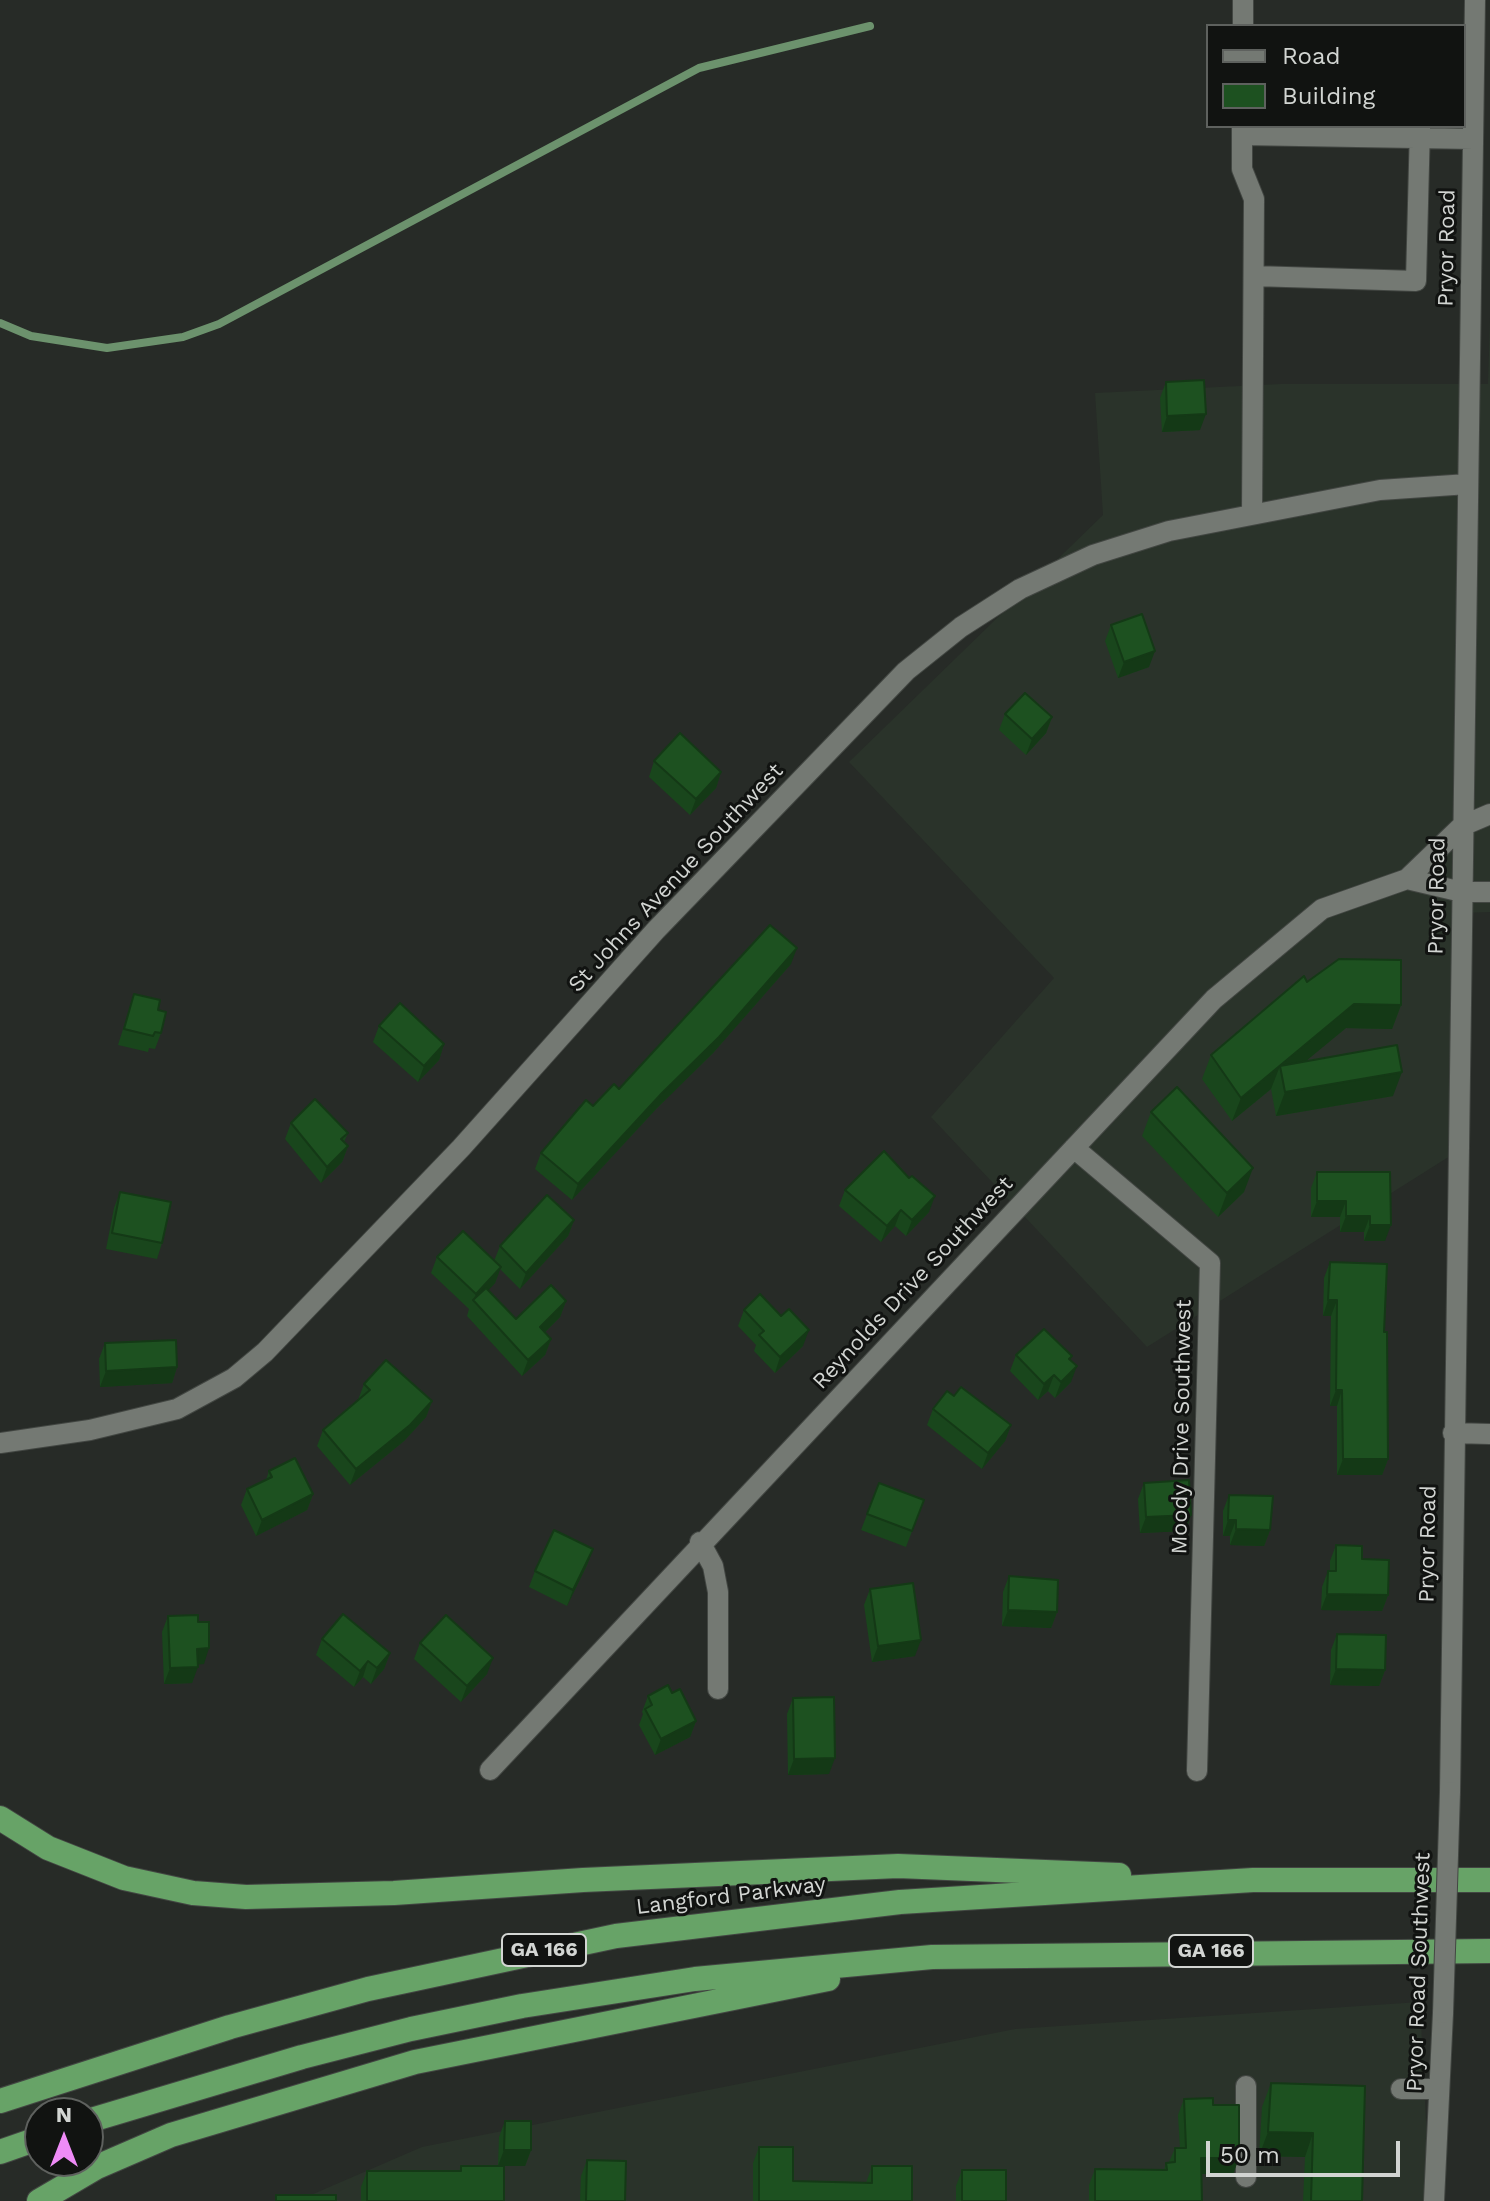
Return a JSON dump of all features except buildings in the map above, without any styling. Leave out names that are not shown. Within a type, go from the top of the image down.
[{"type":"highway","points":[[0,1818],[48,1848],[124,1878],[193,1893],[246,1897],[394,1893],[597,1879],[898,1866],[1253,1880]]},
{"type":"highway","name":"Langford Parkway","points":[[0,2101],[230,2027],[368,1989],[607,1938],[900,1902],[1253,1880],[1490,1880]]},
{"type":"highway","name":"GA 166","points":[[104,2116],[302,2057],[522,2006],[695,1979],[932,1957],[1490,1951]]},
{"type":"highway","points":[[39,2201],[97,2167],[171,2135],[415,2062],[932,1957]]},
{"type":"highway","points":[[0,2152],[24,2144]]},
{"type":"street","points":[[1243,0],[1243,24]]},
{"type":"street","name":"Pryor Road","points":[[1450,1792],[1475,0]]},
{"type":"street","points":[[1252,514],[1254,199],[1242,169],[1242,130],[1420,132],[1473,139]]},
{"type":"street","points":[[1254,276],[1416,281],[1420,132]]},
{"type":"street","name":"St Johns Avenue Southwest","points":[[0,1443],[90,1430],[177,1409],[234,1378],[265,1352],[461,1148],[656,930],[906,671],[961,627],[1020,589],[1093,555],[1169,531],[1380,490],[1468,484]]},
{"type":"street","points":[[1407,879],[1462,826],[1490,814]]},
{"type":"street","points":[[1407,879],[1462,892],[1490,892]]},
{"type":"street","name":"Reynolds Drive Southwest","points":[[490,1770],[700,1542],[1214,999],[1322,909],[1407,879]]},
{"type":"street","name":"Moody Drive Southwest","points":[[1074,1148],[1210,1263],[1197,1771]]},
{"type":"street","points":[[1453,1433],[1490,1434]]},
{"type":"street","points":[[700,1542],[713,1566],[718,1592],[718,1689]]},
{"type":"street","name":"Pryor Road Southwest","points":[[1434,2201],[1450,1792]]},
{"type":"street","points":[[1246,2086],[1246,2177]]},
{"type":"street","points":[[1401,2089],[1439,2089]]},
{"type":"shaded area","points":[[1490,318],[1490,912],[1462,913],[1458,1151],[1147,1347],[931,1117],[1054,978],[849,762],[1103,515],[1095,393],[1281,384],[1488,384]]},
{"type":"shaded area","points":[[1420,2002],[1430,2201],[297,2201],[422,2147],[1015,2029]]},
{"type":"waterway","points":[[0,323],[31,336],[107,348],[183,337],[219,324],[699,68],[870,26]]}]
